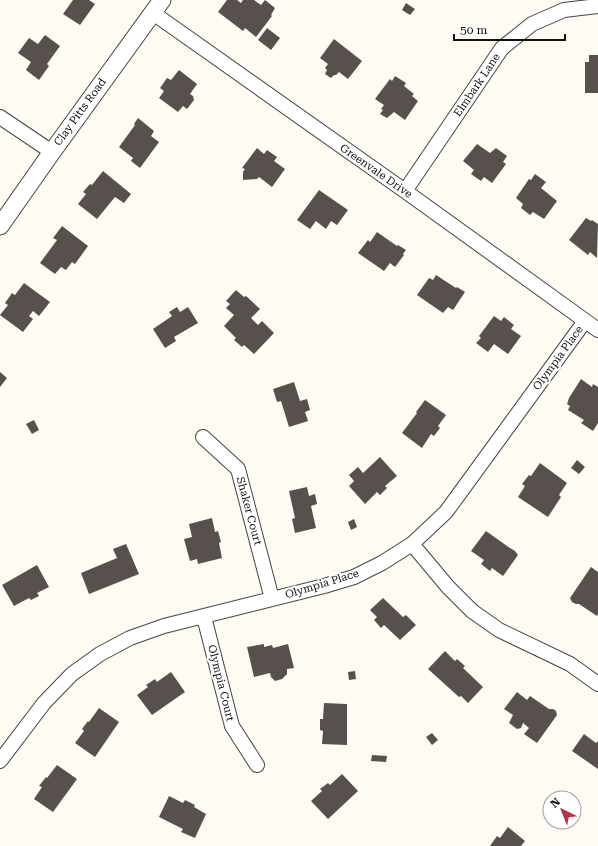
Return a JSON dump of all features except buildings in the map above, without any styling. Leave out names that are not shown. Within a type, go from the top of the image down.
[{"type":"street","name":"Greenvale Drive","points":[[157,6],[405,191],[598,330]]},
{"type":"street","name":"Clay Pitts Road","points":[[0,226],[157,6]]},
{"type":"street","name":"Elmbark Lane","points":[[405,191],[502,48],[532,24],[564,10],[598,6]]},
{"type":"street","points":[[0,116],[52,152]]},
{"type":"street","name":"Olympia Place","points":[[0,761],[44,703],[72,674],[100,654],[130,638],[164,626],[204,617],[354,577],[382,563],[412,544],[446,512],[585,321]]},
{"type":"street","name":"Shaker Court","points":[[203,437],[238,469],[272,599]]},
{"type":"street","points":[[412,544],[448,588],[472,611],[499,630],[570,664],[598,684]]},
{"type":"street","name":"Olympia Court","points":[[204,617],[232,726],[257,765]]}]
